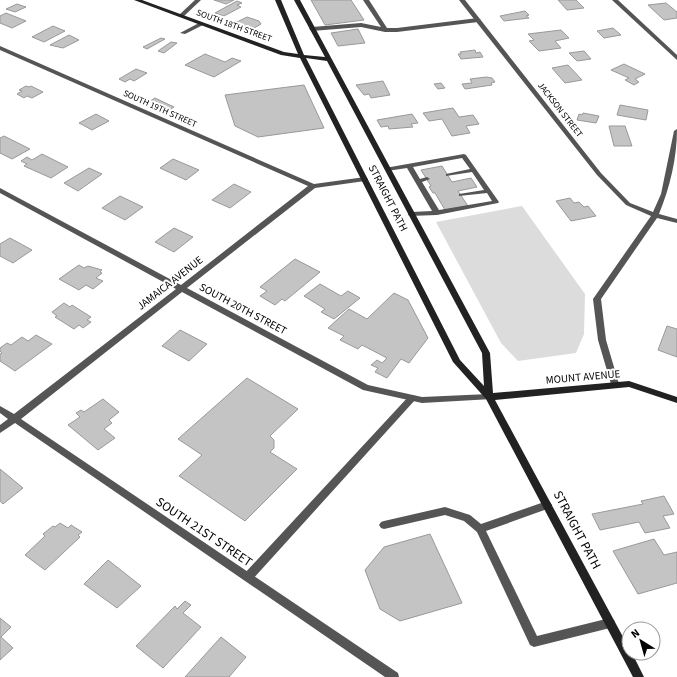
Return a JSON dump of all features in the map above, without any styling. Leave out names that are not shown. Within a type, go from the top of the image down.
[{"type":"main road","name":"SOUTH 18TH STREET","points":[[137,0],[283,54],[328,59]]},
{"type":"main road","name":"STRAIGHT PATH","points":[[278,0],[302,56],[457,362],[489,397],[639,677]]},
{"type":"main road","name":"STRAIGHT PATH","points":[[297,0],[486,353],[489,397]]},
{"type":"main road","name":"MOUNT AVENUE","points":[[489,397],[615,384],[629,384],[677,400]]},
{"type":"street","points":[[181,16],[198,0]]},
{"type":"street","points":[[366,0],[384,30]]},
{"type":"street","name":"JACKSON STREET","points":[[462,0],[598,174],[628,204],[655,215],[677,221]]},
{"type":"street","points":[[615,0],[677,58]]},
{"type":"street","points":[[312,29],[361,25],[384,30],[397,30],[478,20]]},
{"type":"street","points":[[184,33],[200,24]]},
{"type":"street","name":"SOUTH 19TH STREET","points":[[0,48],[313,186]]},
{"type":"street","points":[[615,384],[602,340],[597,299],[655,215],[664,194],[677,132]]},
{"type":"street","points":[[387,169],[464,156],[496,202],[437,213],[411,214]]},
{"type":"street","points":[[409,165],[437,213]]},
{"type":"street","points":[[448,175],[474,170]]},
{"type":"street","points":[[313,186],[365,179]]},
{"type":"street","points":[[418,181],[427,179]]},
{"type":"street","name":"JAMAICA AVENUE","points":[[0,430],[313,186]]},
{"type":"street","name":"SOUTH 20TH STREET","points":[[0,190],[366,388],[422,400],[489,397]]},
{"type":"street","points":[[461,195],[488,191]]},
{"type":"street","points":[[429,201],[439,199]]},
{"type":"street","points":[[248,577],[412,398]]},
{"type":"street","name":"SOUTH 21ST STREET","points":[[0,409],[394,677]]},
{"type":"street","points":[[480,529],[547,505]]},
{"type":"street","points":[[384,525],[445,511],[467,518],[480,529],[534,642],[610,623]]},
{"type":"shaded area","points":[[522,206],[585,294],[584,334],[576,353],[518,361],[501,343],[436,222]]},
{"type":"building","points":[[214,0],[234,0],[226,4]]},
{"type":"building","points":[[311,0],[351,0],[364,20],[325,25]]},
{"type":"building","points":[[558,0],[576,0],[584,8],[567,10]]},
{"type":"building","points":[[237,1],[242,3],[237,5],[241,7],[224,16],[215,13]]},
{"type":"building","points":[[666,3],[677,12],[677,18],[664,20],[648,5]]},
{"type":"building","points":[[17,4],[26,7],[15,12],[6,9]]},
{"type":"building","points":[[525,11],[529,15],[526,16],[529,18],[504,21],[500,16]]},
{"type":"building","points":[[6,13],[26,21],[12,28],[0,23],[0,16]]},
{"type":"building","points":[[247,17],[259,21],[261,24],[249,31],[233,24]]},
{"type":"building","points":[[53,26],[65,31],[44,42],[32,37]]},
{"type":"building","points":[[613,28],[621,35],[604,38],[597,31]]},
{"type":"building","points":[[358,29],[365,43],[338,46],[331,33]]},
{"type":"building","points":[[561,30],[569,38],[555,41],[561,48],[539,51],[529,41],[534,40],[528,34]]},
{"type":"building","points":[[69,35],[79,40],[63,48],[50,45]]},
{"type":"building","points":[[161,38],[165,39],[147,49],[143,47]]},
{"type":"building","points":[[171,42],[177,43],[164,53],[158,51]]},
{"type":"building","points":[[475,50],[476,53],[480,52],[483,57],[461,59],[458,54],[461,54],[460,52]]},
{"type":"building","points":[[584,51],[591,59],[577,61],[569,53]]},
{"type":"building","points":[[205,54],[225,62],[232,58],[241,61],[214,77],[185,65]]},
{"type":"building","points":[[624,64],[645,74],[635,79],[639,82],[634,85],[625,80],[629,78],[611,70]]},
{"type":"building","points":[[568,65],[582,80],[565,83],[552,68]]},
{"type":"building","points":[[136,69],[147,73],[134,81],[130,79],[125,82],[119,79]]},
{"type":"building","points":[[486,77],[492,78],[495,82],[491,83],[492,85],[465,89],[462,84],[472,83],[470,79]]},
{"type":"building","points":[[383,81],[390,95],[371,98],[369,94],[364,95],[356,85]]},
{"type":"building","points":[[441,83],[445,88],[438,89],[434,84]]},
{"type":"building","points":[[304,85],[324,128],[258,137],[235,126],[225,95]]},
{"type":"building","points":[[26,86],[31,86],[43,92],[32,98],[27,96],[24,98],[17,94],[22,91],[19,90]]},
{"type":"building","points":[[155,98],[174,107],[169,110],[150,101]]},
{"type":"building","points":[[620,105],[648,110],[646,120],[617,115]]},
{"type":"building","points":[[453,108],[459,117],[473,115],[479,124],[466,126],[470,133],[452,136],[442,119],[429,121],[423,113]]},
{"type":"building","points":[[583,113],[599,116],[596,123],[577,120],[579,114],[582,115]]},
{"type":"building","points":[[96,114],[109,121],[92,130],[79,123]]},
{"type":"building","points":[[412,114],[418,123],[411,124],[413,127],[389,129],[388,126],[381,127],[377,120]]},
{"type":"building","points":[[609,126],[625,126],[632,146],[614,146]]},
{"type":"building","points":[[4,136],[30,149],[12,159],[0,153],[0,138]]},
{"type":"building","points":[[42,154],[68,167],[51,178],[24,166],[27,164],[21,161],[27,157],[32,160]]},
{"type":"building","points":[[173,159],[199,170],[186,180],[160,168]]},
{"type":"building","points":[[442,166],[452,182],[471,178],[477,187],[458,191],[468,206],[445,210],[435,193],[433,193],[429,187],[431,186],[421,170]]},
{"type":"building","points":[[89,168],[102,174],[78,191],[64,183]]},
{"type":"building","points":[[234,184],[251,192],[230,208],[212,200]]},
{"type":"building","points":[[120,196],[143,207],[125,220],[102,208]]},
{"type":"building","points":[[570,198],[574,203],[579,202],[584,207],[588,206],[596,216],[571,221],[556,201]]},
{"type":"building","points":[[174,228],[193,237],[174,252],[155,242]]},
{"type":"building","points":[[10,238],[32,250],[13,263],[0,256],[0,244]]},
{"type":"building","points":[[295,259],[320,272],[285,301],[282,299],[275,305],[260,296],[267,291],[260,287]]},
{"type":"building","points":[[79,265],[84,268],[88,266],[102,270],[100,272],[102,273],[96,278],[103,281],[93,289],[86,285],[79,290],[59,279]]},
{"type":"building","points":[[320,284],[341,296],[348,291],[360,298],[334,319],[321,312],[325,309],[304,296]]},
{"type":"building","points":[[394,293],[408,300],[428,338],[409,363],[401,359],[387,378],[375,372],[378,368],[371,365],[377,360],[382,363],[387,358],[362,345],[358,349],[340,340],[344,336],[328,328],[349,309],[367,319]]},
{"type":"building","points":[[64,303],[70,307],[72,305],[91,317],[87,320],[91,322],[83,328],[79,325],[74,329],[55,317],[57,316],[52,312]]},
{"type":"building","points":[[667,326],[677,329],[677,357],[658,350]]},
{"type":"building","points":[[180,330],[207,344],[189,361],[162,346]]},
{"type":"building","points":[[36,335],[52,344],[15,371],[0,361],[0,354],[2,353],[0,348],[7,343],[11,345],[22,337],[28,341]]},
{"type":"building","points":[[247,378],[298,409],[270,436],[274,440],[274,448],[270,452],[297,469],[245,521],[179,476],[202,455],[178,439]]},
{"type":"building","points":[[103,399],[119,412],[109,420],[112,423],[104,429],[115,438],[98,450],[68,425],[80,417],[76,413],[81,410],[84,412]]},
{"type":"building","points":[[0,469],[23,488],[3,504],[0,501]]},
{"type":"building","points":[[664,496],[674,514],[663,516],[670,528],[645,533],[639,522],[600,530],[592,514],[643,504],[641,501]]},
{"type":"building","points":[[60,523],[68,528],[71,525],[82,532],[78,535],[80,537],[45,570],[25,555],[45,536],[43,534],[53,526],[55,527]]},
{"type":"building","points":[[430,534],[462,603],[400,621],[380,609],[365,570],[384,547]]},
{"type":"building","points":[[654,539],[664,555],[677,552],[677,583],[638,594],[613,551]]},
{"type":"building","points":[[108,560],[141,586],[117,608],[84,584]]},
{"type":"building","points":[[185,601],[191,605],[183,613],[201,627],[163,668],[136,646],[175,606],[177,609]]},
{"type":"building","points":[[0,618],[11,627],[1,637],[13,648],[0,660]]},
{"type":"building","points":[[221,637],[246,657],[229,677],[185,677]]}]
